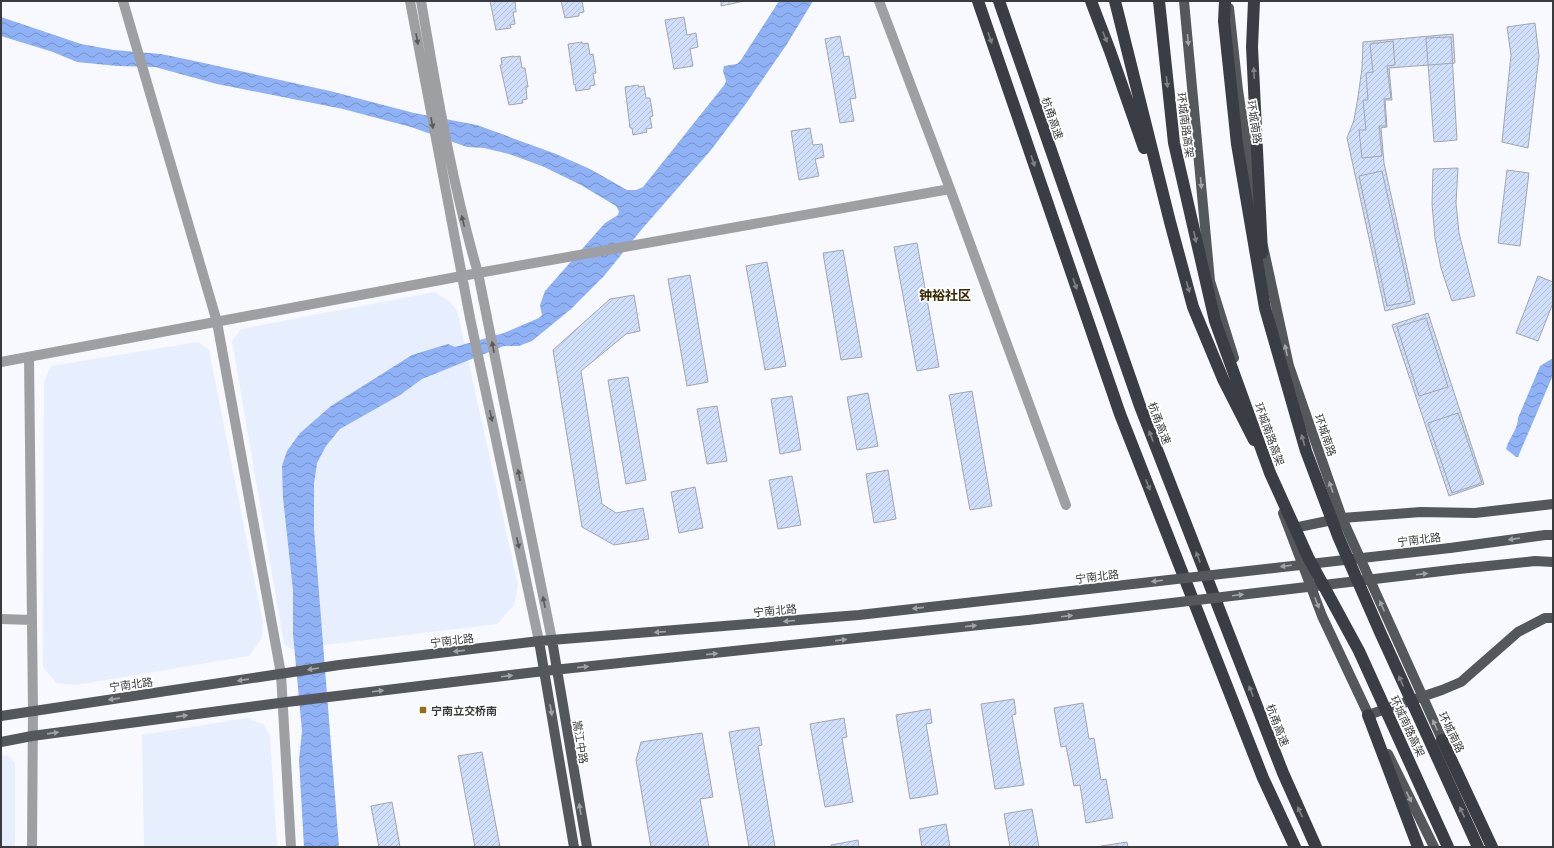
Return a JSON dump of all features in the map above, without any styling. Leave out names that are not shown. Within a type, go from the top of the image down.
[{"type":"highway","points":[[978,1],[1120,414],[1263,778],[1295,847]]},
{"type":"highway","name":"杭甬高速","points":[[999,1],[1140,406],[1282,773],[1316,847]]},
{"type":"highway","points":[[1091,1],[1170,222]]},
{"type":"highway","points":[[1115,1],[1170,222],[1193,307],[1223,379],[1270,473]]},
{"type":"highway","name":"环城南路高架","points":[[1159,1],[1174,143],[1215,321],[1270,473],[1308,557],[1359,651],[1448,847]]},
{"type":"highway","name":"环城南路高架","points":[[1227,1],[1224,21],[1237,144],[1265,308],[1306,451],[1338,536],[1422,727],[1478,847]]},
{"type":"highway","points":[[1254,1],[1252,47],[1265,308]]},
{"type":"highway","points":[[1368,715],[1418,847]]},
{"type":"highway","points":[[1442,740],[1492,847]]},
{"type":"main road","points":[[1184,1],[1210,281],[1288,529],[1322,616],[1368,715],[1434,847]]},
{"type":"main road","name":"环城南路","points":[[1227,1],[1238,90],[1258,222],[1289,366],[1342,518],[1442,740],[1497,847]]},
{"type":"main road","points":[[1288,529],[1342,518],[1421,512],[1474,513],[1553,504]]},
{"type":"main road","name":"宁南北路","points":[[1,716],[339,665],[539,641],[859,615],[1553,535]]},
{"type":"main road","points":[[1,742],[32,736],[285,702],[544,671],[1028,620],[1459,569],[1535,561],[1553,562]]},
{"type":"main road","points":[[1368,715],[1423,697],[1461,682],[1518,632],[1544,618],[1553,618]]},
{"type":"main road","name":"嵩江中路","points":[[552,640],[587,847]]},
{"type":"main road","points":[[539,641],[574,847]]},
{"type":"street","points":[[123,1],[146,75],[217,322],[284,674],[291,847]]},
{"type":"street","points":[[410,1],[438,157],[463,276],[470,318],[539,641]]},
{"type":"street","points":[[421,1],[463,223],[478,273],[552,640]]},
{"type":"street","points":[[879,1],[1066,505]]},
{"type":"street","points":[[1,362],[478,273],[950,189]]},
{"type":"street","points":[[29,357],[33,711],[32,847]]},
{"type":"street","points":[[1,619],[32,620]]},
{"type":"shaded area","points":[[434,292],[447,299],[457,310],[518,585],[514,605],[497,624],[291,649],[284,644],[232,341],[241,329]]},
{"type":"shaded area","points":[[198,342],[209,350],[263,623],[262,638],[249,656],[76,685],[56,683],[43,667],[44,382],[51,366]]},
{"type":"shaded area","points":[[247,718],[263,724],[270,735],[277,847],[144,847],[142,735]]},
{"type":"shaded area","points":[[7,755],[15,763],[15,847],[1,847],[1,756]]},
{"type":"water","points":[[779,1],[813,1],[787,44],[745,105],[711,150],[642,229],[604,276],[571,309],[532,341],[519,346],[504,346],[422,379],[400,395],[340,429],[326,446],[317,463],[314,484],[314,529],[339,847],[304,847],[299,760],[302,731],[293,634],[293,590],[283,498],[282,466],[287,451],[300,433],[331,406],[412,355],[448,344],[455,347],[504,333],[539,318],[542,315],[540,305],[545,291],[605,223],[618,215],[619,211],[616,206],[581,185],[542,166],[509,154],[484,148],[467,147],[411,127],[343,109],[217,84],[155,67],[117,66],[77,62],[53,52],[1,36],[1,17],[81,44],[114,50],[161,54],[330,91],[414,113],[477,125],[556,154],[590,169],[627,190],[636,190],[643,187],[725,84],[726,81],[723,71],[724,66],[737,64],[741,60]]},
{"type":"water","points":[[1553,358],[1553,375],[1518,457],[1516,457],[1506,449],[1507,445],[1515,430],[1518,418],[1540,366]]},
{"type":"building","points":[[490,1],[515,1],[516,12],[513,12],[515,24],[510,25],[511,28],[496,30]]},
{"type":"building","points":[[561,1],[582,1],[584,12],[579,13],[579,16],[565,18]]},
{"type":"building","points":[[721,1],[740,1],[740,2],[721,6]]},
{"type":"building","points":[[684,17],[687,35],[696,33],[698,47],[690,49],[693,66],[674,69],[665,20]]},
{"type":"building","points":[[1535,23],[1539,56],[1528,148],[1502,142],[1511,55],[1507,27]]},
{"type":"building","points":[[1453,34],[1455,63],[1389,68],[1392,100],[1385,100],[1387,127],[1381,128],[1384,163],[1415,304],[1385,311],[1347,138],[1354,120],[1358,97],[1362,68],[1363,42]]},
{"type":"building","points":[[840,36],[844,57],[849,56],[856,98],[850,99],[854,121],[840,123],[825,39]]},
{"type":"building","points":[[1451,37],[1457,140],[1434,142],[1426,38]]},
{"type":"building","points":[[1393,41],[1395,65],[1387,66],[1391,98],[1384,99],[1386,126],[1379,126],[1382,156],[1362,158],[1359,130],[1366,130],[1363,100],[1368,100],[1366,73],[1373,72],[1370,44]]},
{"type":"building","points":[[582,42],[582,44],[588,43],[590,55],[593,54],[596,73],[593,74],[595,85],[590,86],[590,89],[576,91],[568,44]]},
{"type":"building","points":[[520,56],[522,68],[525,68],[528,87],[526,87],[527,99],[522,100],[523,103],[509,105],[500,65],[502,65],[501,58]]},
{"type":"building","points":[[638,85],[639,87],[644,86],[646,98],[650,98],[653,116],[650,117],[652,128],[646,129],[647,132],[633,135],[632,128],[630,128],[625,87]]},
{"type":"building","points":[[810,128],[813,145],[822,144],[824,157],[815,159],[819,176],[799,180],[791,131]]},
{"type":"building","points":[[1458,168],[1456,203],[1459,233],[1475,296],[1452,301],[1441,268],[1435,238],[1432,204],[1433,169]]},
{"type":"building","points":[[1507,170],[1529,173],[1520,246],[1498,243]]},
{"type":"building","points":[[1382,171],[1411,301],[1387,306],[1359,176]]},
{"type":"building","points":[[917,243],[939,367],[917,371],[894,247]]},
{"type":"building","points":[[843,250],[862,357],[841,360],[823,253]]},
{"type":"building","points":[[767,262],[786,366],[765,370],[746,266]]},
{"type":"building","points":[[690,275],[708,382],[687,386],[668,279]]},
{"type":"building","points":[[1538,276],[1553,282],[1553,303],[1538,341],[1516,333]]},
{"type":"building","points":[[634,295],[640,331],[626,334],[581,371],[602,504],[616,513],[643,508],[649,539],[614,545],[582,527],[553,350],[610,299]]},
{"type":"building","points":[[1428,313],[1484,484],[1449,496],[1392,325]]},
{"type":"building","points":[[1426,318],[1448,387],[1419,396],[1397,327]]},
{"type":"building","points":[[628,377],[646,480],[626,484],[608,380]]},
{"type":"building","points":[[972,391],[992,506],[970,510],[949,395]]},
{"type":"building","points":[[868,393],[878,446],[857,450],[847,397]]},
{"type":"building","points":[[792,396],[801,450],[780,454],[771,399]]},
{"type":"building","points":[[717,406],[727,461],[707,464],[697,409]]},
{"type":"building","points":[[1458,413],[1482,483],[1452,493],[1428,423]]},
{"type":"building","points":[[888,470],[896,519],[874,523],[866,474]]},
{"type":"building","points":[[792,476],[801,525],[778,529],[769,480]]},
{"type":"building","points":[[695,487],[703,528],[679,533],[671,492]]},
{"type":"building","points":[[1014,699],[1016,714],[1012,715],[1024,785],[995,789],[981,704]]},
{"type":"building","points":[[1083,703],[1089,739],[1094,738],[1101,780],[1106,779],[1113,818],[1086,823],[1080,785],[1074,786],[1066,746],[1061,747],[1054,708]]},
{"type":"building","points":[[930,709],[932,723],[926,724],[938,794],[910,799],[896,715]]},
{"type":"building","points":[[844,718],[847,737],[842,738],[853,802],[825,807],[810,724]]},
{"type":"building","points":[[759,727],[762,745],[758,746],[775,847],[749,847],[729,732]]},
{"type":"building","points":[[702,733],[713,797],[700,799],[709,847],[651,847],[636,760],[641,742]]},
{"type":"building","points":[[482,752],[500,847],[475,847],[458,756]]},
{"type":"building","points":[[392,802],[400,847],[379,847],[371,806]]},
{"type":"building","points":[[1032,809],[1039,847],[1010,847],[1004,814]]},
{"type":"building","points":[[946,824],[950,847],[922,847],[919,829]]},
{"type":"building","points":[[858,840],[859,847],[831,847],[831,845]]},
{"type":"building","points":[[1127,842],[1128,847],[1101,847],[1101,846]]},
{"type":"place","name":"宁南立交桥南","points":[[423,710]]},
{"type":"district","name":"钟裕社区","points":[[945,295]]}]
